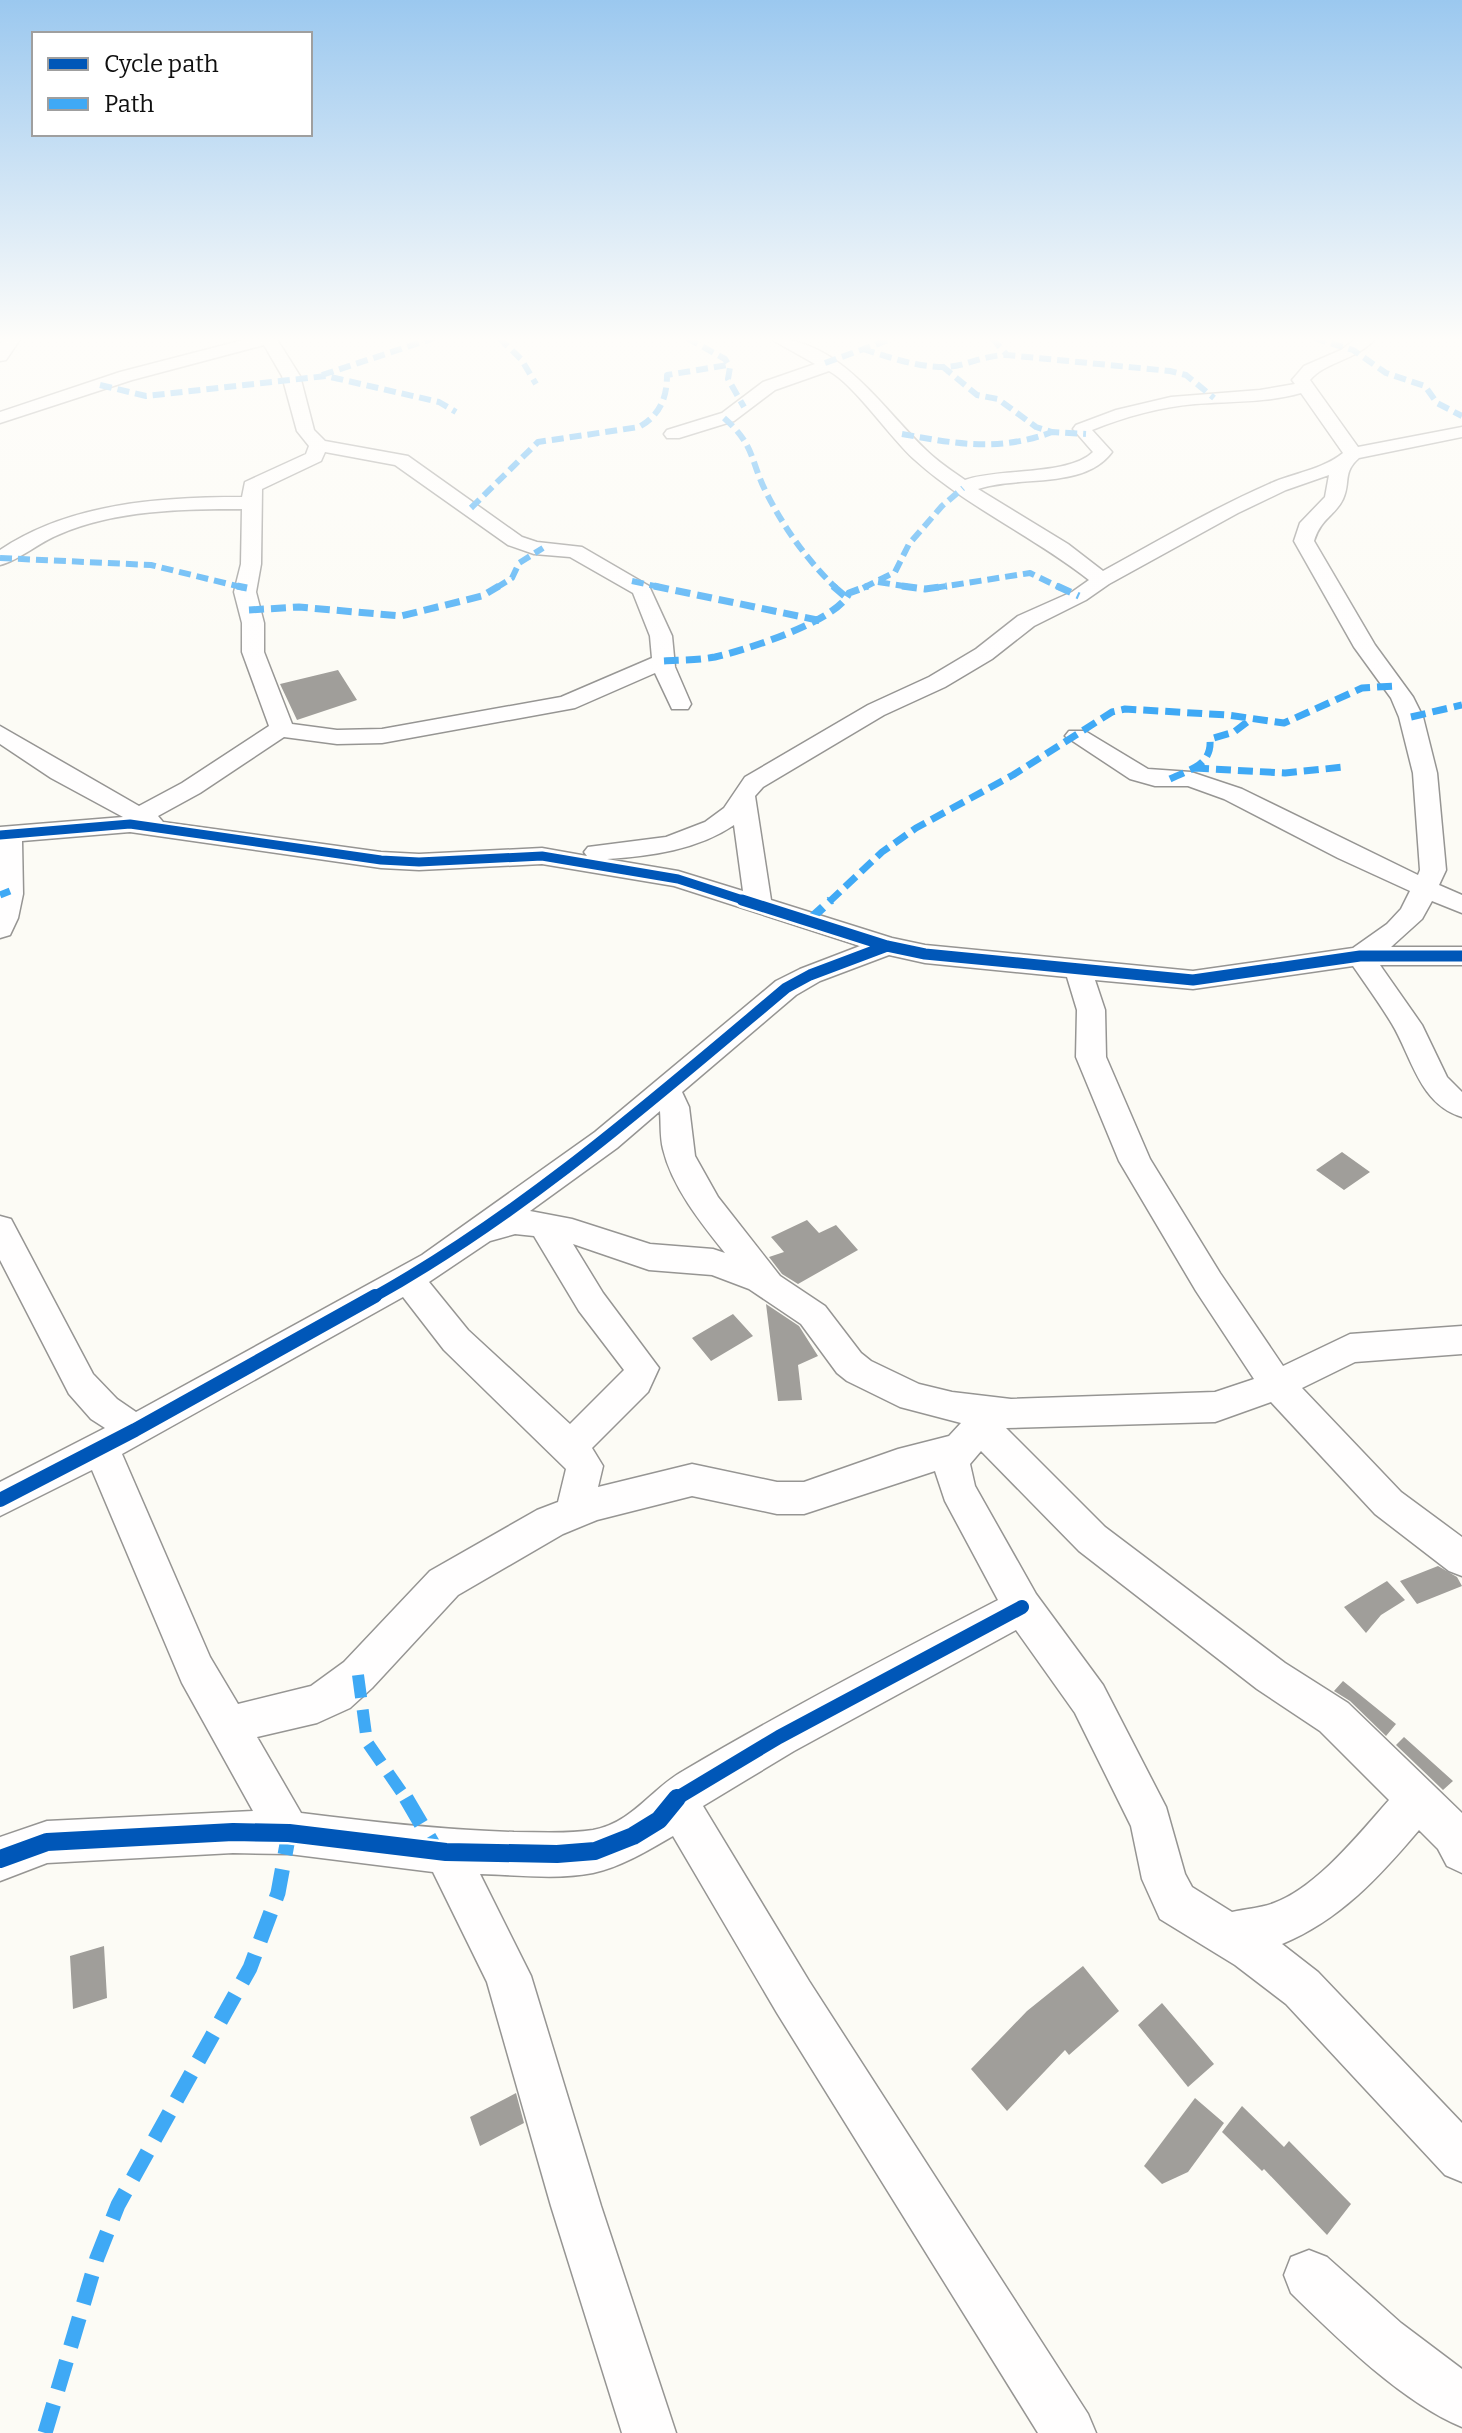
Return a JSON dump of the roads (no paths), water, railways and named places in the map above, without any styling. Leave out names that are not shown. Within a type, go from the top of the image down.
[{"type":"street","points":[[281,730],[282,723],[253,652],[253,623],[245,592],[251,564],[252,486],[314,457],[316,452]]},
{"type":"street","points":[[355,452],[401,460],[515,541],[534,548],[575,551],[632,581],[642,590],[652,612],[664,648],[664,661],[680,704]]},
{"type":"street","points":[[917,452],[963,488],[1033,529],[1102,580]]},
{"type":"street","points":[[963,488],[987,478],[1050,472],[1097,461],[1103,452]]},
{"type":"street","points":[[1345,452],[1346,459],[1334,498],[1326,511],[1310,523],[1304,541],[1365,647],[1402,697],[1411,717],[1425,773],[1429,878],[1413,913],[1397,930],[1360,956]]},
{"type":"street","points":[[0,929],[9,910],[11,875],[4,834],[150,822],[255,844],[419,862],[657,847],[696,836],[731,815],[754,782],[876,710],[984,654],[1026,621],[1079,596],[1102,580],[1231,509],[1346,459],[1378,452]]},
{"type":"street","points":[[0,559],[45,533],[101,516],[190,504],[250,503]]},
{"type":"street","points":[[150,822],[191,788],[281,730],[373,737],[553,706],[577,700],[664,661]]},
{"type":"street","points":[[0,733],[60,773],[150,822]]},
{"type":"street","points":[[1077,736],[1139,774],[1208,784],[1347,853],[1429,878],[1462,905]]},
{"type":"street","points":[[743,796],[750,865],[758,903]]},
{"type":"street","points":[[542,856],[678,879],[887,946],[925,954],[1193,980],[1360,956],[1462,956]]},
{"type":"street","points":[[0,1500],[135,1430],[407,1278],[481,1231],[606,1140],[762,1005],[786,988],[833,965],[887,946]]},
{"type":"street","points":[[1360,956],[1413,1035],[1440,1090],[1462,1106]]},
{"type":"street","points":[[1078,969],[1091,1010],[1091,1057],[1135,1161],[1208,1282],[1277,1385],[1388,1503],[1462,1559]]},
{"type":"street","points":[[665,1091],[676,1107],[678,1152],[689,1175],[729,1237],[772,1287]]},
{"type":"street","points":[[481,1231],[521,1222],[572,1231],[649,1257],[713,1262],[743,1272],[772,1287],[813,1315],[849,1363],[859,1371],[912,1397],[952,1407],[1092,1539],[1271,1676],[1334,1717],[1453,1834],[1462,1851]]},
{"type":"street","points":[[0,1228],[81,1384],[104,1409],[135,1430]]},
{"type":"street","points":[[546,1228],[591,1302],[642,1368],[636,1382],[570,1447]]},
{"type":"street","points":[[407,1278],[456,1340],[570,1447],[585,1466],[574,1512]]},
{"type":"street","points":[[233,1730],[248,1720],[317,1704],[336,1694],[358,1675],[444,1583],[550,1522],[574,1512],[658,1486],[692,1480],[777,1498],[804,1498],[898,1465],[978,1429],[1189,1410],[1236,1402],[1350,1348],[1462,1340]]},
{"type":"street","points":[[978,1429],[951,1460],[958,1490],[991,1545],[1022,1607],[1089,1699],[1151,1822],[1168,1889],[1181,1908],[1261,1956],[1302,1988],[1462,2158]]},
{"type":"street","points":[[101,1448],[196,1670],[233,1730],[289,1833]]},
{"type":"street","points":[[0,1859],[47,1842],[233,1832],[289,1833],[446,1852],[557,1854],[595,1851],[633,1836],[659,1820],[675,1799],[779,1737],[1022,1607]]},
{"type":"street","points":[[675,1799],[793,1997],[1069,2433]]},
{"type":"street","points":[[1227,1935],[1277,1924],[1303,1911],[1361,1864],[1418,1799]]},
{"type":"street","points":[[446,1852],[508,1976],[576,2206],[649,2433]]},
{"type":"street","points":[[1309,2275],[1354,2319],[1462,2401]]}]
